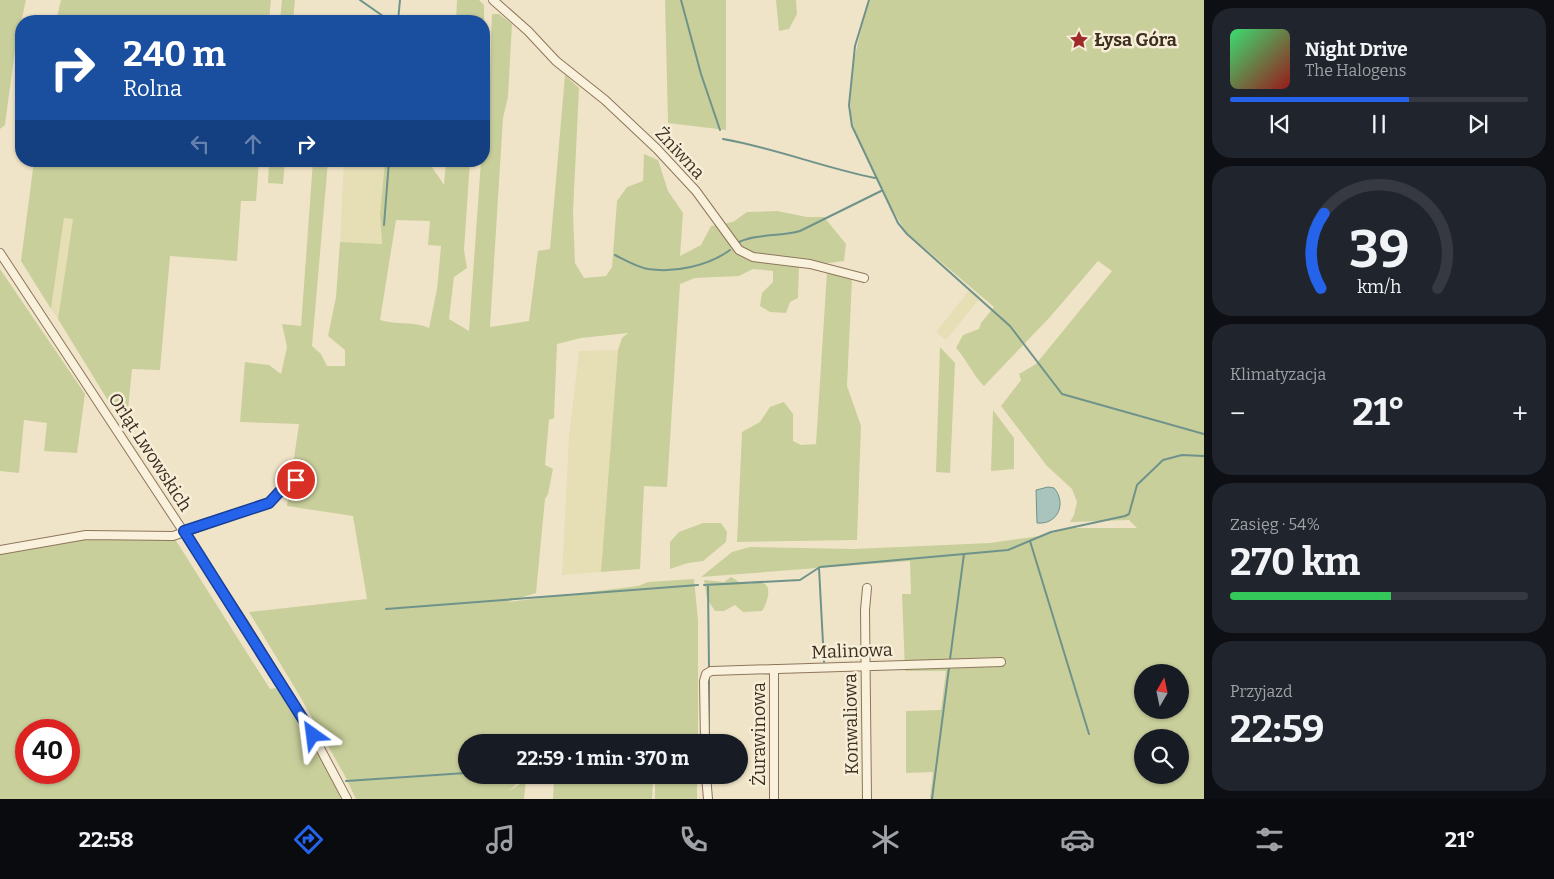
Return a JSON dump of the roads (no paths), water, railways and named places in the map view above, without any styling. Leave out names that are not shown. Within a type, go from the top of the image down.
[{"type":"street","name":"Żniwna","points":[[493,0],[528,31],[556,61],[605,100],[658,149],[696,191],[739,250],[753,257],[810,264],[864,278]]},
{"type":"street","name":"Orląt Lwowskich","points":[[0,253],[184,531],[298,709],[348,799]]},
{"type":"street","points":[[0,550],[86,535],[173,536],[269,503],[283,488],[296,480]]},
{"type":"street","name":"Konwaliowa","points":[[867,588],[865,665],[867,799]]},
{"type":"street","name":"Malinowa","points":[[705,734],[706,674],[716,670],[1001,662]]},
{"type":"street","name":"Żurawinowa","points":[[774,669],[774,799]]},
{"type":"street","points":[[707,784],[708,799]]},
{"type":"water","points":[[1048,487],[1054,488],[1058,494],[1060,506],[1055,517],[1044,523],[1037,523],[1036,490]]},
{"type":"waterway","points":[[360,0],[381,15]]},
{"type":"waterway","points":[[399,15],[400,0]]},
{"type":"waterway","points":[[681,0],[701,74],[720,130]]},
{"type":"waterway","points":[[869,0],[855,46],[849,105],[852,126],[898,223],[907,234],[1010,326],[1062,394],[1204,434]]},
{"type":"waterway","points":[[723,139],[762,147],[875,178]]},
{"type":"waterway","points":[[384,225],[389,167]]},
{"type":"waterway","points":[[737,243],[760,236],[800,231],[881,191]]},
{"type":"waterway","points":[[615,255],[644,268],[669,270],[702,264],[730,250]]},
{"type":"waterway","points":[[704,585],[800,580],[820,567],[1008,550],[1051,532],[1125,516],[1129,514],[1137,485],[1163,460],[1182,455],[1204,456]]},
{"type":"waterway","points":[[1030,541],[1089,734]]},
{"type":"waterway","points":[[950,659],[964,554]]},
{"type":"waterway","points":[[819,568],[824,662]]},
{"type":"waterway","points":[[386,609],[698,585]]},
{"type":"waterway","points":[[708,586],[709,668]]},
{"type":"waterway","points":[[932,799],[949,668]]},
{"type":"waterway","points":[[709,677],[709,734]]},
{"type":"waterway","points":[[346,781],[458,774]]},
{"type":"place","name":"Łysa Góra","points":[[1079,40]]}]
